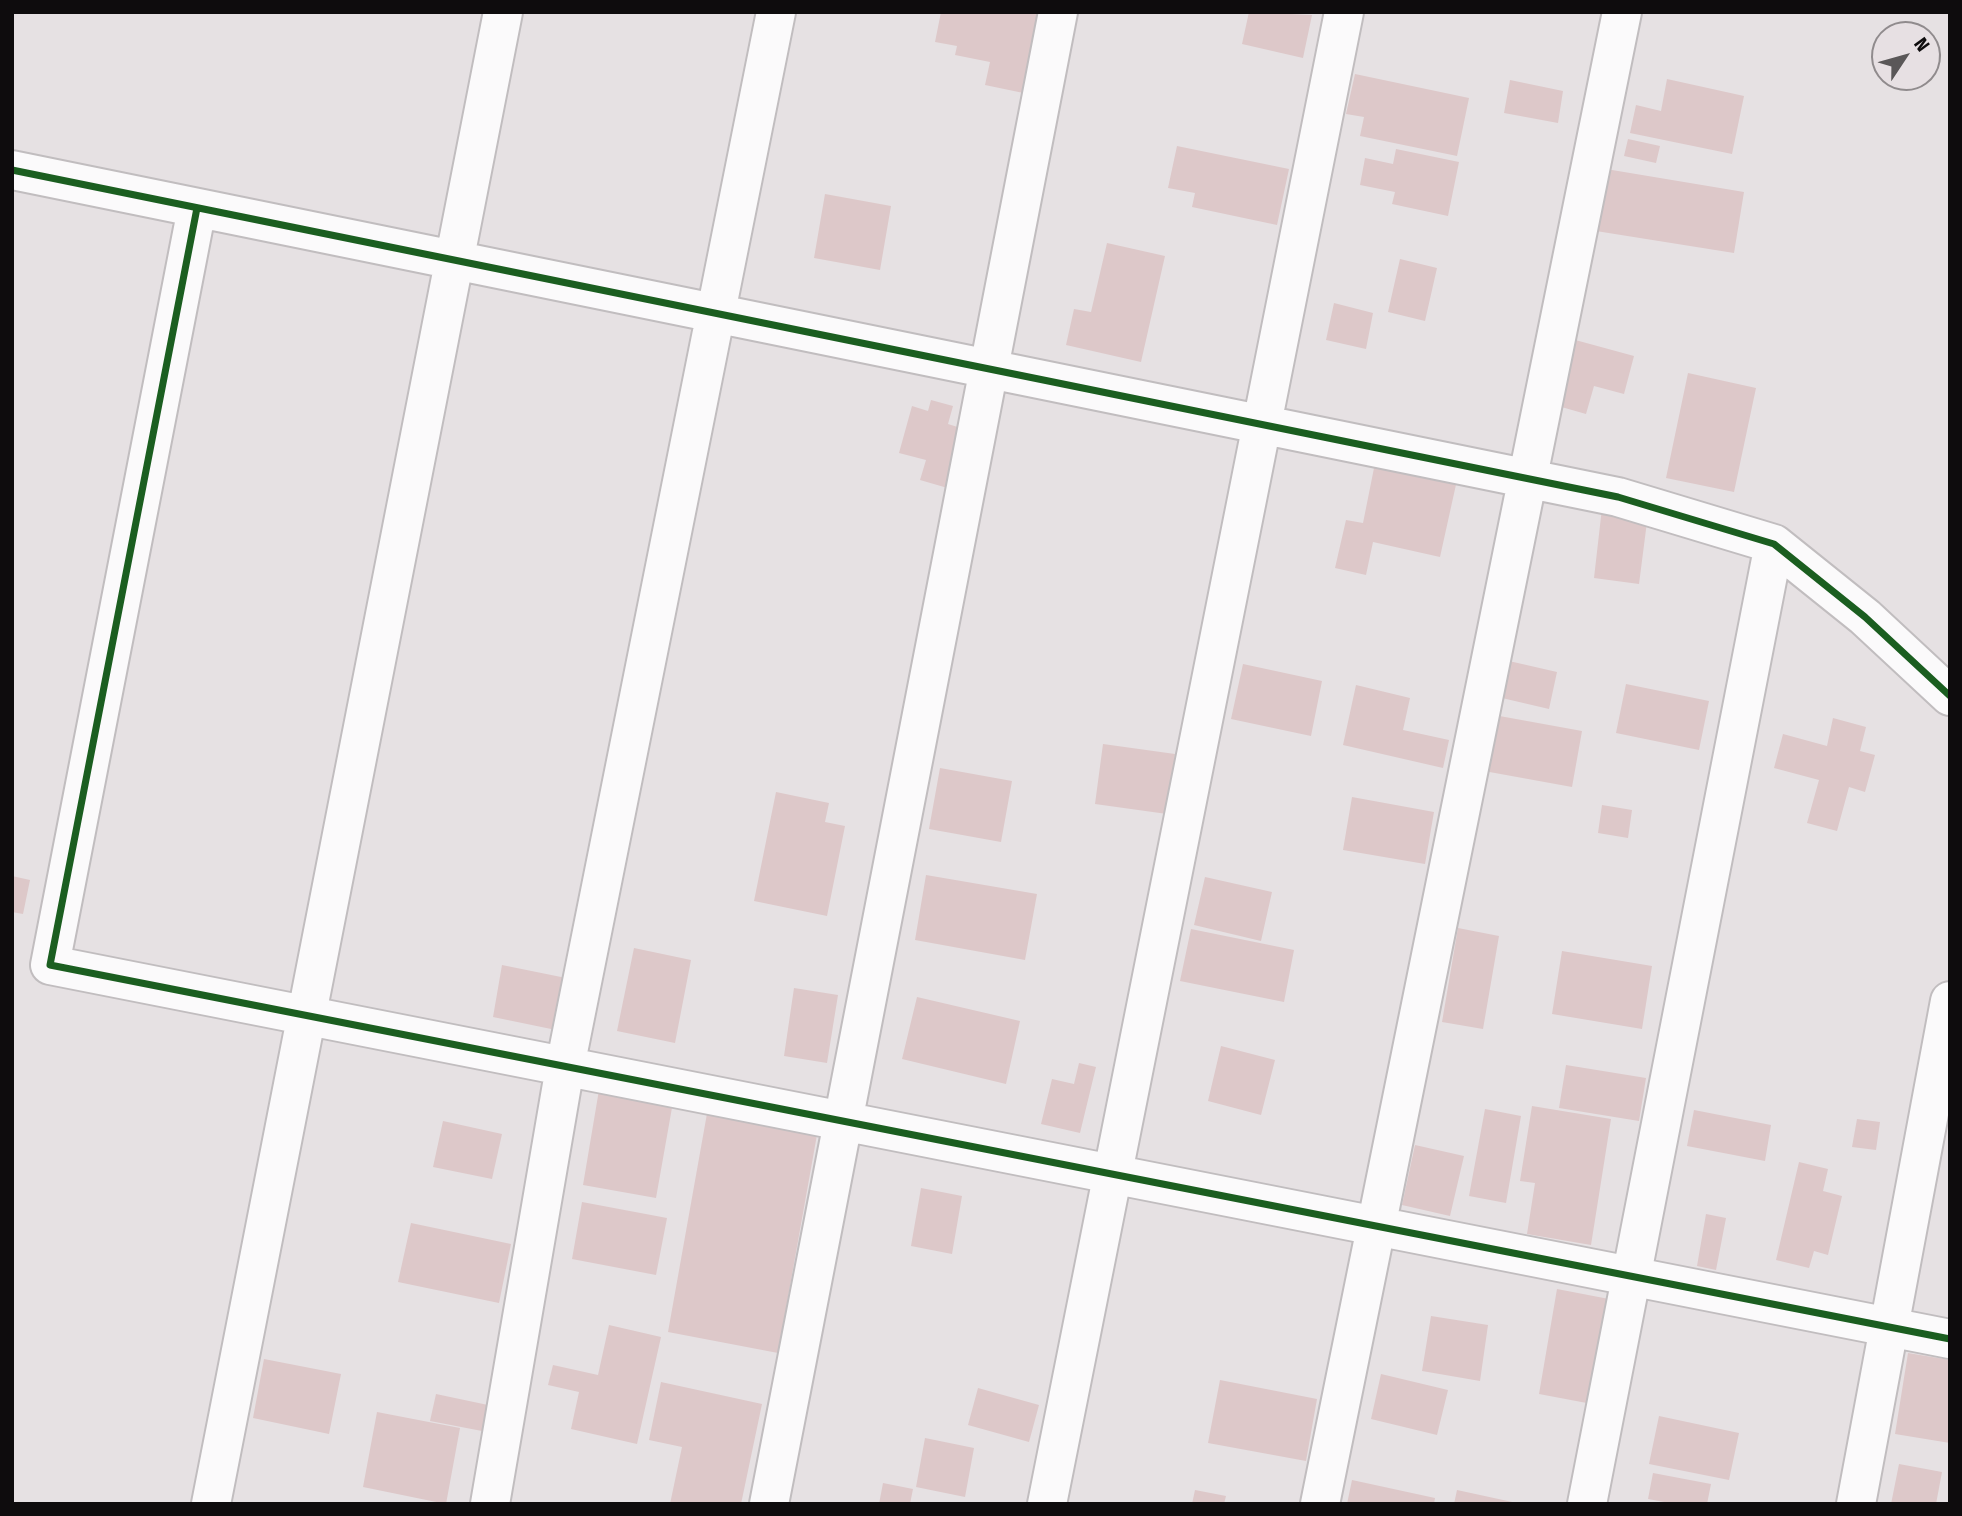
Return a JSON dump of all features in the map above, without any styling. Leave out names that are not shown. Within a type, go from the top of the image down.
[{"type":"street","points":[[211,1504],[503,12]]},
{"type":"street","points":[[490,1504],[565,1067],[776,12]]},
{"type":"street","points":[[769,1504],[1058,12]]},
{"type":"street","points":[[1046,1504],[1344,12]]},
{"type":"street","points":[[1320,1504],[1622,12]]},
{"type":"street","points":[[12,170],[1618,497],[1774,544],[1866,617],[1950,696]]},
{"type":"street","points":[[197,208],[50,965],[1950,1339]]},
{"type":"street","points":[[1587,1504],[1774,544]]},
{"type":"street","points":[[1856,1504],[1950,1001]]},
{"type":"building","points":[[941,12],[1049,12],[1033,95],[985,85],[990,62],[955,55],[957,46],[935,42]]},
{"type":"building","points":[[1249,12],[1312,15],[1303,58],[1242,44]]},
{"type":"building","points":[[1355,74],[1469,98],[1457,156],[1360,136],[1364,117],[1346,114]]},
{"type":"building","points":[[1667,79],[1744,96],[1732,154],[1630,133],[1636,105],[1661,111]]},
{"type":"building","points":[[1510,80],[1563,91],[1558,123],[1504,113]]},
{"type":"building","points":[[1628,139],[1660,146],[1656,163],[1624,156]]},
{"type":"building","points":[[1177,146],[1289,169],[1277,225],[1192,207],[1195,193],[1168,188]]},
{"type":"building","points":[[1396,149],[1459,162],[1448,216],[1392,204],[1395,192],[1360,185],[1365,158],[1393,164]]},
{"type":"building","points":[[1606,169],[1744,192],[1734,253],[1596,231]]},
{"type":"building","points":[[825,194],[891,206],[880,270],[814,258]]},
{"type":"building","points":[[1107,243],[1165,256],[1141,362],[1066,345],[1074,309],[1091,312]]},
{"type":"building","points":[[1400,259],[1437,268],[1425,321],[1388,312]]},
{"type":"building","points":[[1334,303],[1373,313],[1366,349],[1326,340]]},
{"type":"building","points":[[1568,338],[1634,356],[1624,394],[1594,386],[1586,414],[1551,404]]},
{"type":"building","points":[[1688,373],[1756,388],[1734,492],[1666,478]]},
{"type":"building","points":[[931,400],[953,406],[948,424],[967,430],[951,489],[920,480],[926,460],[899,453],[912,406],[928,411]]},
{"type":"building","points":[[1375,463],[1457,480],[1440,557],[1373,542],[1366,575],[1335,568],[1346,520],[1363,523]]},
{"type":"building","points":[[1602,508],[1648,514],[1639,584],[1594,578]]},
{"type":"building","points":[[1509,661],[1557,672],[1549,709],[1502,698]]},
{"type":"building","points":[[1243,664],[1322,681],[1311,736],[1231,719]]},
{"type":"building","points":[[1626,684],[1709,701],[1699,750],[1616,733]]},
{"type":"building","points":[[1356,685],[1410,698],[1403,730],[1449,740],[1443,768],[1343,745]]},
{"type":"building","points":[[1494,715],[1582,731],[1572,787],[1484,771]]},
{"type":"building","points":[[1833,718],[1866,727],[1860,751],[1875,755],[1865,792],[1849,787],[1837,831],[1807,823],[1819,780],[1774,768],[1783,734],[1827,746]]},
{"type":"building","points":[[1103,744],[1175,754],[1167,814],[1095,804]]},
{"type":"building","points":[[940,768],[1012,781],[1001,842],[929,829]]},
{"type":"building","points":[[776,792],[829,803],[825,822],[845,826],[827,916],[754,901]]},
{"type":"building","points":[[1352,797],[1434,812],[1425,864],[1343,850]]},
{"type":"building","points":[[1602,805],[1632,810],[1628,838],[1598,833]]},
{"type":"building","points":[[926,875],[1037,894],[1025,960],[915,940]]},
{"type":"building","points":[[12,876],[30,880],[23,914],[12,912]]},
{"type":"building","points":[[1205,877],[1272,892],[1261,941],[1194,925]]},
{"type":"building","points":[[1458,928],[1499,936],[1483,1029],[1442,1022]]},
{"type":"building","points":[[1191,929],[1294,950],[1284,1002],[1180,981]]},
{"type":"building","points":[[634,948],[691,960],[675,1043],[617,1031]]},
{"type":"building","points":[[1562,951],[1652,966],[1642,1029],[1552,1014]]},
{"type":"building","points":[[502,965],[566,978],[556,1030],[493,1017]]},
{"type":"building","points":[[794,988],[838,995],[827,1063],[784,1056]]},
{"type":"building","points":[[917,997],[1020,1021],[1006,1084],[902,1059]]},
{"type":"building","points":[[1221,1046],[1275,1060],[1261,1115],[1208,1101]]},
{"type":"building","points":[[1079,1063],[1096,1067],[1080,1133],[1041,1124],[1052,1079],[1074,1084]]},
{"type":"building","points":[[1566,1065],[1646,1078],[1639,1121],[1559,1108]]},
{"type":"building","points":[[599,1090],[673,1102],[656,1198],[583,1185]]},
{"type":"building","points":[[1532,1106],[1611,1119],[1591,1245],[1527,1234],[1535,1183],[1520,1181]]},
{"type":"building","points":[[708,1108],[818,1129],[778,1353],[668,1332]]},
{"type":"building","points":[[1485,1109],[1521,1116],[1506,1203],[1469,1196]]},
{"type":"building","points":[[1694,1110],[1771,1125],[1765,1161],[1687,1146]]},
{"type":"building","points":[[1857,1119],[1880,1122],[1876,1150],[1852,1147]]},
{"type":"building","points":[[443,1121],[502,1134],[492,1179],[433,1167]]},
{"type":"building","points":[[1415,1145],[1464,1156],[1450,1216],[1402,1205]]},
{"type":"building","points":[[1799,1162],[1828,1169],[1823,1191],[1842,1196],[1828,1255],[1814,1251],[1809,1268],[1776,1260]]},
{"type":"building","points":[[921,1188],[962,1196],[952,1254],[911,1246]]},
{"type":"building","points":[[582,1202],[667,1218],[656,1275],[572,1259]]},
{"type":"building","points":[[1706,1214],[1726,1218],[1716,1270],[1697,1266]]},
{"type":"building","points":[[411,1223],[511,1244],[499,1303],[398,1282]]},
{"type":"building","points":[[1557,1289],[1609,1299],[1592,1404],[1539,1394]]},
{"type":"building","points":[[1431,1316],[1488,1325],[1480,1381],[1422,1371]]},
{"type":"building","points":[[609,1325],[661,1337],[637,1444],[571,1429],[579,1392],[548,1385],[553,1365],[598,1375]]},
{"type":"building","points":[[1908,1353],[1950,1360],[1950,1443],[1895,1434]]},
{"type":"building","points":[[264,1359],[341,1374],[329,1434],[253,1418]]},
{"type":"building","points":[[1381,1374],[1448,1390],[1437,1435],[1371,1419]]},
{"type":"building","points":[[1220,1380],[1317,1399],[1306,1461],[1208,1443]]},
{"type":"building","points":[[661,1382],[762,1404],[741,1504],[670,1504],[682,1447],[649,1440]]},
{"type":"building","points":[[978,1388],[1039,1405],[1029,1442],[968,1425]]},
{"type":"building","points":[[436,1394],[488,1405],[482,1431],[430,1421]]},
{"type":"building","points":[[377,1412],[460,1428],[446,1504],[363,1487]]},
{"type":"building","points":[[1659,1416],[1739,1433],[1729,1480],[1649,1464]]},
{"type":"building","points":[[925,1438],[974,1448],[965,1497],[916,1487]]},
{"type":"building","points":[[1899,1464],[1942,1472],[1936,1504],[1891,1504]]},
{"type":"building","points":[[1653,1473],[1711,1484],[1707,1504],[1675,1504],[1648,1499]]},
{"type":"building","points":[[1352,1480],[1435,1498],[1434,1504],[1347,1504]]},
{"type":"building","points":[[883,1483],[913,1489],[910,1504],[879,1504]]},
{"type":"building","points":[[1195,1490],[1226,1496],[1224,1504],[1192,1504]]},
{"type":"building","points":[[1457,1490],[1517,1503],[1517,1504],[1454,1504]]},
{"type":"cycle path","points":[[12,170],[1618,497],[1774,544],[1865,617],[1950,696]]},
{"type":"cycle path","points":[[197,208],[50,965],[1950,1339]]}]
